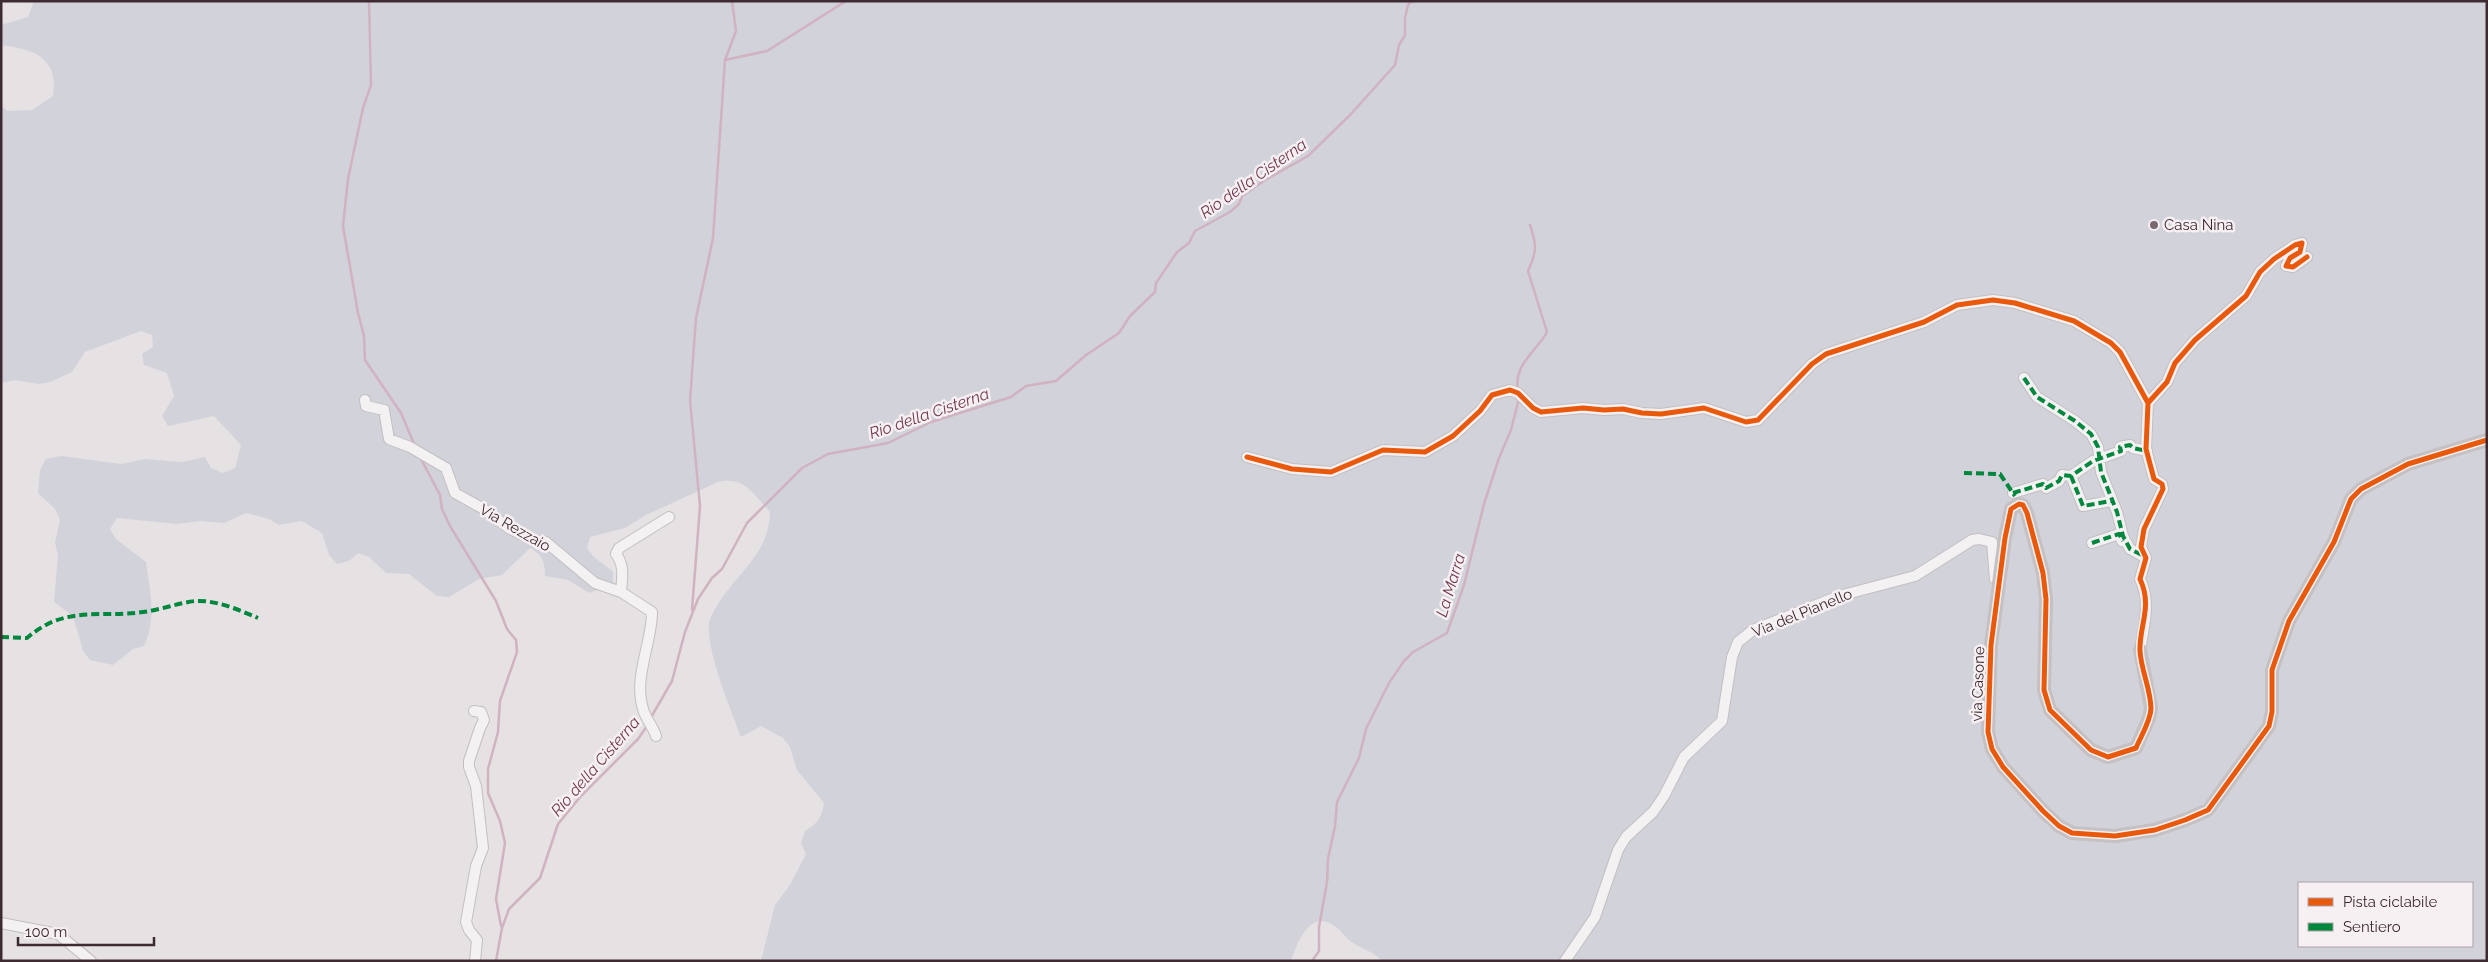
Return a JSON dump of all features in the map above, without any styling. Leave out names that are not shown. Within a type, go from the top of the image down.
[{"type":"street","points":[[2148,403],[2166,382],[2175,363],[2195,340],[2246,296],[2260,272],[2274,259],[2295,245],[2302,243],[2300,252],[2290,258],[2286,266],[2293,267],[2307,257]]},
{"type":"street","points":[[1247,457],[1292,469],[1331,472],[1383,450],[1425,452],[1453,436],[1480,411],[1492,395],[1510,390],[1518,393],[1533,408],[1541,412],[1583,408],[1604,410],[1623,408],[1642,414],[1662,414],[1704,408],[1746,422],[1758,420],[1812,364],[1826,354],[1924,322],[1957,305],[1992,300],[2031,307],[2074,321],[2111,343],[2120,352],[2148,403],[2147,451],[2126,446],[2120,447],[2121,451],[2099,459],[2071,476],[2062,475],[2059,482],[2046,488],[2043,484],[2013,492]]},
{"type":"street","points":[[2024,378],[2037,397],[2075,421],[2091,434],[2098,447],[2101,472],[2127,544]]},
{"type":"street","name":"Via Rezzaio","points":[[365,400],[366,406],[384,410],[387,434],[393,442],[410,446],[446,468],[455,493],[482,508],[510,529],[536,541],[546,542],[594,582],[621,592]]},
{"type":"street","name":"via Casone","points":[[2147,451],[2154,479],[2162,484],[2163,488],[2144,529],[2141,547],[2146,558],[2140,579],[2144,588],[2146,604],[2140,650],[2151,708],[2149,718],[2136,748],[2108,757],[2091,750],[2050,710],[2044,690],[2046,599],[2043,573],[2027,513],[2023,506],[2019,504],[2011,509],[1996,598],[1991,645],[1988,732],[1992,749],[2003,766],[2043,812],[2059,826],[2072,833],[2115,836],[2155,830],[2208,810],[2269,726],[2272,712],[2272,670],[2285,630],[2334,542],[2351,499],[2361,489],[2408,464],[2487,440]]},
{"type":"street","points":[[2071,476],[2083,506],[2111,501]]},
{"type":"street","points":[[652,727],[644,712],[640,684],[652,624],[652,612],[621,592],[622,562],[616,554],[619,548],[669,517]]},
{"type":"street","points":[[2092,543],[2119,534],[2122,542],[2146,558]]},
{"type":"street","name":"Via del Pianello","points":[[1565,961],[1595,917],[1618,850],[1626,836],[1653,812],[1664,796],[1684,757],[1722,721],[1732,657],[1738,642],[1744,636],[1753,630],[1839,596],[1915,576],[1972,540],[1979,539],[1992,542],[1996,598]]},
{"type":"street","points":[[474,711],[481,712],[484,720],[469,761],[476,786],[483,848],[476,866],[467,913],[469,930],[477,940],[475,961]]},
{"type":"street","points":[[1,923],[58,934],[91,961]]},
{"type":"shaded area","points":[[34,1],[2487,1],[2487,961],[1382,961],[1351,941],[1336,927],[1327,922],[1319,921],[1306,929],[1291,961],[761,961],[775,905],[790,885],[806,854],[801,843],[805,831],[818,820],[824,803],[797,770],[790,747],[783,738],[761,726],[741,737],[711,649],[709,635],[710,619],[725,594],[758,552],[768,527],[770,512],[742,484],[727,481],[718,482],[646,515],[625,528],[590,537],[587,548],[613,572],[613,584],[589,593],[568,580],[545,576],[542,559],[530,548],[502,575],[479,579],[449,597],[437,596],[409,574],[386,573],[369,557],[358,553],[349,561],[337,564],[329,555],[322,533],[302,521],[279,525],[269,519],[246,513],[224,523],[200,521],[177,524],[117,518],[110,529],[116,539],[146,562],[151,594],[148,636],[144,646],[133,649],[113,665],[90,660],[83,651],[73,616],[54,602],[58,555],[55,543],[60,520],[55,509],[38,493],[40,470],[46,459],[61,456],[121,464],[145,459],[182,462],[205,457],[211,468],[223,473],[235,468],[241,445],[214,416],[168,426],[162,416],[174,396],[167,373],[144,365],[142,354],[153,347],[152,335],[141,331],[85,352],[72,372],[50,382],[39,384],[15,380],[1,383],[1,105],[7,111],[32,110],[53,96],[54,83],[48,64],[41,57],[23,49],[1,45],[1,25],[28,17]]},
{"type":"waterway","points":[[369,1],[371,85],[363,108],[348,179],[343,226],[358,313],[364,336],[365,360],[401,413],[415,446]]},
{"type":"waterway","points":[[692,610],[700,506],[690,400],[696,318],[713,238],[725,60],[736,31],[732,1]]},
{"type":"waterway","points":[[725,60],[767,51],[846,1]]},
{"type":"waterway","name":"Rio della Cisterna","points":[[650,719],[672,681],[685,632],[698,599],[712,578],[722,569],[747,523],[802,468],[828,454],[888,443],[931,422],[1011,397],[1026,386],[1056,381],[1086,355],[1119,333],[1130,316],[1155,292],[1156,283],[1177,252],[1189,243],[1195,231],[1230,212],[1239,204],[1242,196],[1265,180],[1308,156],[1350,115],[1395,65],[1399,45],[1405,35],[1405,18],[1408,5],[1412,1]]},
{"type":"waterway","name":"La Marra","points":[[1518,390],[1517,381],[1522,366],[1547,332],[1528,271],[1535,248],[1530,225]]},
{"type":"waterway","name":"La Marra","points":[[1312,961],[1319,951],[1319,927],[1327,882],[1328,859],[1335,826],[1337,802],[1359,758],[1366,729],[1389,683],[1404,661],[1413,652],[1447,633],[1464,585],[1484,504],[1499,458],[1511,430],[1519,398]]},
{"type":"waterway","points":[[421,459],[440,495],[442,509],[450,526],[496,601],[507,629],[516,640],[517,652],[500,701],[498,732],[488,769],[488,793],[500,821],[505,843],[496,899],[501,926]]},
{"type":"waterway","name":"Rio della Cisterna","points":[[496,961],[502,928],[509,909],[540,878],[558,824],[581,796],[638,739],[647,726]]},
{"type":"marked path","points":[[2024,378],[2037,397],[2075,421],[2091,434],[2098,447],[2101,472],[2117,512],[2123,536],[2130,549],[2144,556]]},
{"type":"marked path","points":[[2013,493],[2043,484],[2046,488],[2059,481],[2062,475],[2071,476],[2093,461],[2121,451],[2120,447],[2130,445],[2133,448],[2147,451]]},
{"type":"marked path","points":[[1964,473],[2000,474],[2015,496]]},
{"type":"marked path","points":[[2071,476],[2083,506],[2111,501]]},
{"type":"marked path","points":[[2092,543],[2119,534],[2123,541]]},
{"type":"marked path","points":[[1,637],[27,638],[41,628],[69,617],[143,612],[195,601],[220,604],[258,618]]},
{"type":"cycle path","points":[[2307,257],[2293,267],[2286,266],[2290,258],[2300,252],[2302,243],[2295,245],[2274,259],[2260,272],[2246,296],[2195,340],[2175,363],[2167,382],[2148,403],[2146,449],[2154,479],[2162,484],[2163,489],[2144,529],[2141,547],[2146,558],[2140,579],[2145,598],[2140,651],[2151,709],[2147,724],[2136,748],[2108,757],[2091,750],[2050,710],[2044,690],[2046,599],[2043,573],[2027,513],[2023,505],[2019,504],[2011,509],[2005,538],[1991,645],[1988,732],[1992,749],[2003,767],[2043,811],[2059,826],[2072,833],[2115,836],[2155,830],[2208,810],[2269,726],[2272,712],[2272,670],[2289,621],[2334,542],[2351,499],[2361,489],[2408,464],[2487,440]]},
{"type":"cycle path","points":[[1247,457],[1292,469],[1331,472],[1383,450],[1425,452],[1453,436],[1480,411],[1492,395],[1510,390],[1518,393],[1533,408],[1541,412],[1583,408],[1623,409],[1661,414],[1704,408],[1746,422],[1758,420],[1812,364],[1826,354],[1924,322],[1957,305],[1993,300],[2015,303],[2074,321],[2111,343],[2120,352],[2148,403]]},
{"type":"place","name":"Casa Nina","points":[[2154,225]]}]
